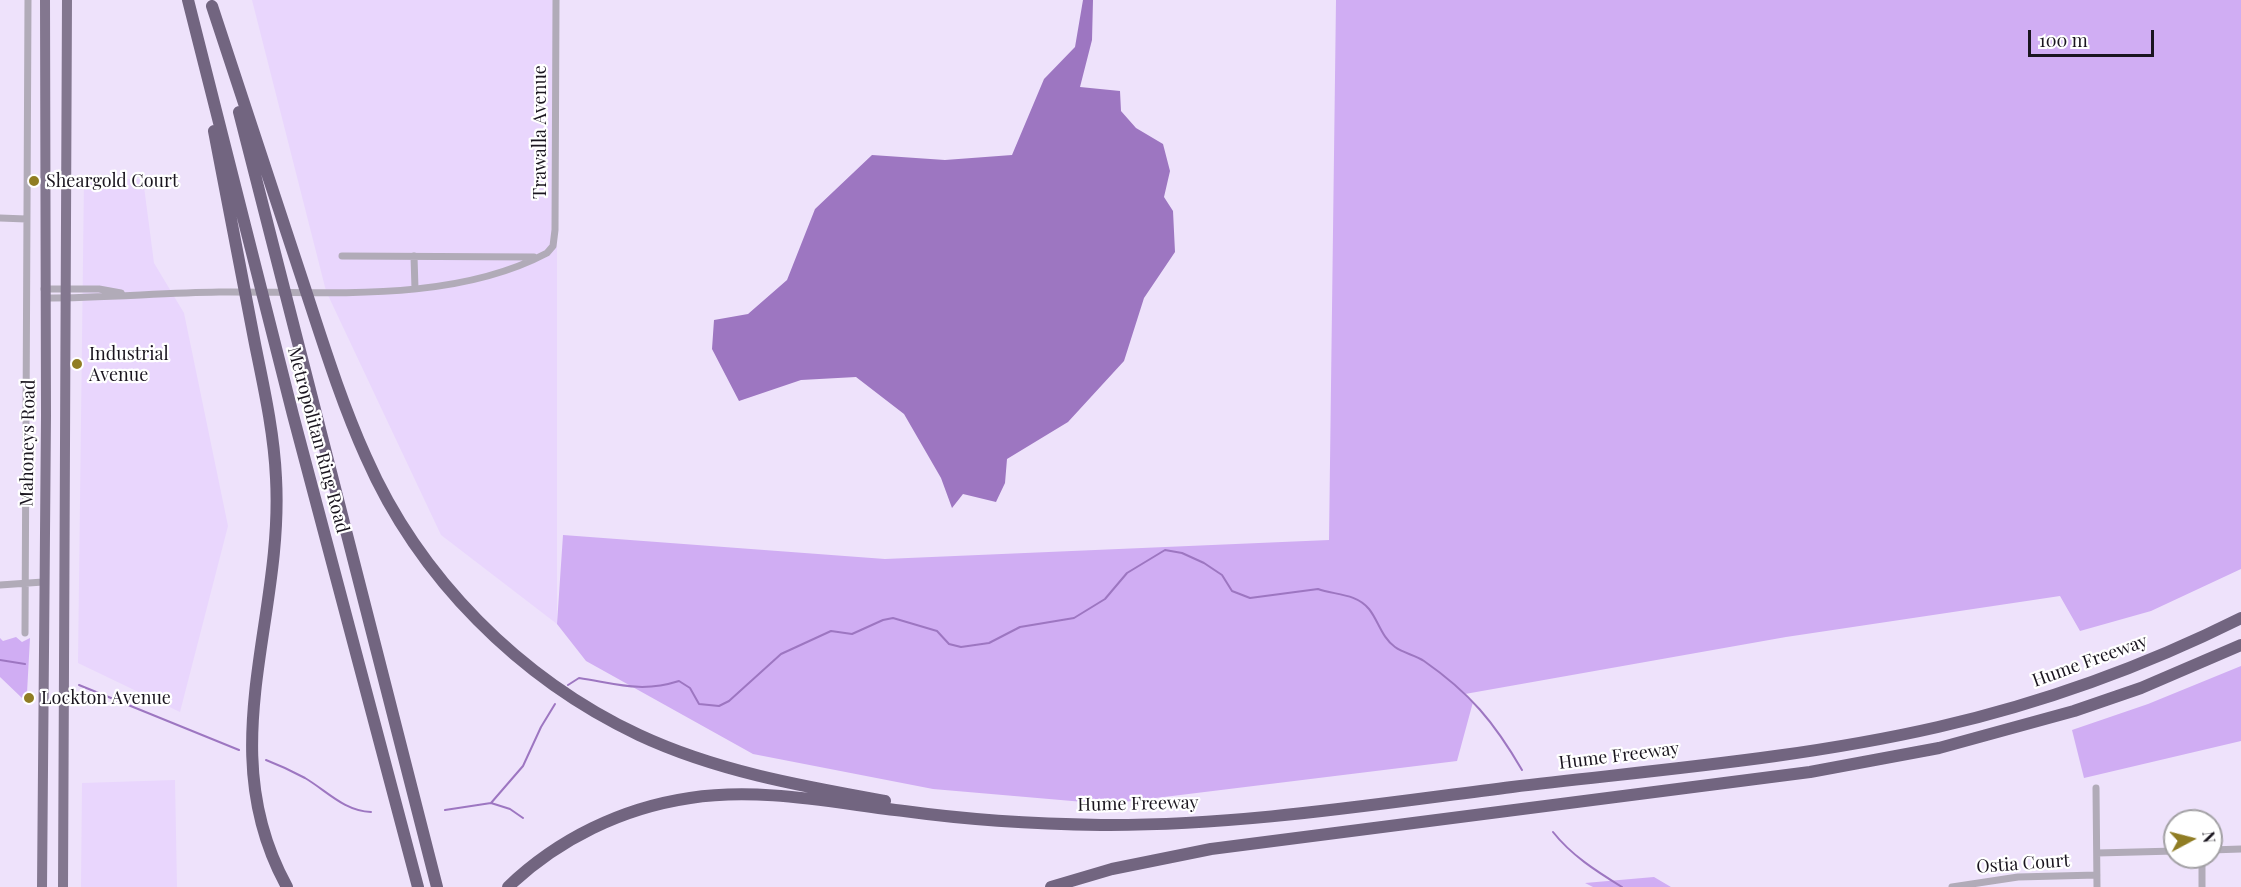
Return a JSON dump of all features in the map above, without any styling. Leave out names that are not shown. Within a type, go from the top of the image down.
[{"type":"highway","points":[[188,0],[265,395],[276,476],[275,557],[255,683],[250,747],[256,796],[267,841],[287,887]]},
{"type":"highway","name":"Metropolitan Ring Road","points":[[188,0],[293,415],[418,887]]},
{"type":"highway","points":[[212,3],[315,318],[362,448],[394,513],[422,554],[457,597],[489,631],[528,666],[571,696],[640,735],[685,753],[761,778],[982,819]]},
{"type":"highway","name":"Metropolitan Ring Road","points":[[212,3],[437,887]]},
{"type":"highway","name":"Hume Freeway","points":[[982,819],[1096,825],[1211,820],[1411,799],[1819,749],[1939,727],[2053,695],[2167,652],[2241,618]]},
{"type":"highway","points":[[1051,887],[1120,867],[1210,849],[1810,772],[1939,748],[2012,730],[2141,688],[2241,645]]},
{"type":"highway","points":[[508,887],[549,852],[590,829],[638,810],[695,797],[729,794],[778,796],[982,819]]},
{"type":"main road","name":"Mahoneys Road","points":[[42,887],[45,0]]},
{"type":"main road","name":"Mahoneys Road","points":[[63,887],[67,0]]},
{"type":"main road","points":[[44,218],[66,213]]},
{"type":"main road","points":[[43,621],[64,622]]},
{"type":"street","name":"Mahoneys Road","points":[[25,633],[28,0]]},
{"type":"street","name":"Trawalla Avenue","points":[[539,258],[550,250],[554,241],[556,0]]},
{"type":"street","points":[[0,218],[26,219]]},
{"type":"street","points":[[342,256],[539,258]]},
{"type":"street","points":[[414,256],[415,289]]},
{"type":"street","points":[[45,293],[126,294],[415,289],[463,282],[539,258]]},
{"type":"street","points":[[0,585],[43,582]]},
{"type":"street","points":[[2096,788],[2097,887]]},
{"type":"street","points":[[2223,850],[2241,849]]},
{"type":"street","points":[[2097,853],[2163,851]]},
{"type":"street","points":[[2202,869],[2202,887]]},
{"type":"street","name":"Ostia Court","points":[[1952,887],[2018,877],[2097,875]]},
{"type":"shaded area","points":[[252,0],[557,0],[557,624],[441,535],[326,291]]},
{"type":"shaded area","points":[[1083,0],[1093,0],[1092,40],[1080,87],[1120,91],[1121,111],[1136,128],[1163,144],[1170,171],[1164,197],[1173,211],[1175,252],[1144,298],[1124,361],[1068,422],[1007,459],[1005,483],[996,502],[963,494],[952,508],[941,478],[904,414],[856,377],[801,380],[739,401],[712,349],[714,320],[748,314],[787,280],[815,209],[872,155],[945,160],[1012,155],[1044,79],[1075,47]]},
{"type":"shaded area","points":[[1336,0],[2241,0],[2241,569],[2151,611],[2080,631],[2060,596],[1786,637],[1465,694],[1473,702],[1457,761],[1107,804],[933,789],[753,754],[586,661],[557,624],[563,535],[885,559],[1329,540]]},
{"type":"shaded area","points":[[84,179],[143,179],[154,263],[184,313],[228,526],[180,712],[78,663]]},
{"type":"shaded area","points":[[16,637],[22,642],[30,638],[27,693],[22,698],[0,677],[0,638],[3,641]]},
{"type":"shaded area","points":[[2241,666],[2241,741],[2084,778],[2072,730],[2148,704]]},
{"type":"shaded area","points":[[175,780],[177,887],[81,887],[82,783]]},
{"type":"shaded area","points":[[1654,877],[1671,887],[1593,887],[1585,883]]},
{"type":"waterway","points":[[568,685],[579,678],[641,687],[679,681],[690,688],[699,704],[719,706],[729,701],[781,654],[831,631],[852,634],[893,618],[937,631],[949,644],[961,647],[989,643],[1020,627],[1074,618],[1105,599],[1127,573],[1165,550],[1182,553],[1204,563],[1222,575],[1232,591],[1250,598],[1318,589],[1358,600],[1369,609],[1383,634],[1391,643],[1398,649],[1424,661],[1468,697],[1491,723],[1522,770]]},
{"type":"waterway","points":[[0,660],[25,664]]},
{"type":"waterway","points":[[79,685],[239,750]]},
{"type":"waterway","points":[[445,810],[491,803],[523,766],[541,727],[555,704]]},
{"type":"waterway","points":[[266,760],[305,778],[336,800],[352,808],[371,812]]},
{"type":"waterway","points":[[491,803],[510,809],[523,818]]},
{"type":"waterway","points":[[1553,832],[1593,869],[1622,887]]},
{"type":"place","name":"Sheargold Court","points":[[34,181]]},
{"type":"place","name":"Industrial Avenue","points":[[77,364]]},
{"type":"place","name":"Lockton Avenue","points":[[29,698]]}]
